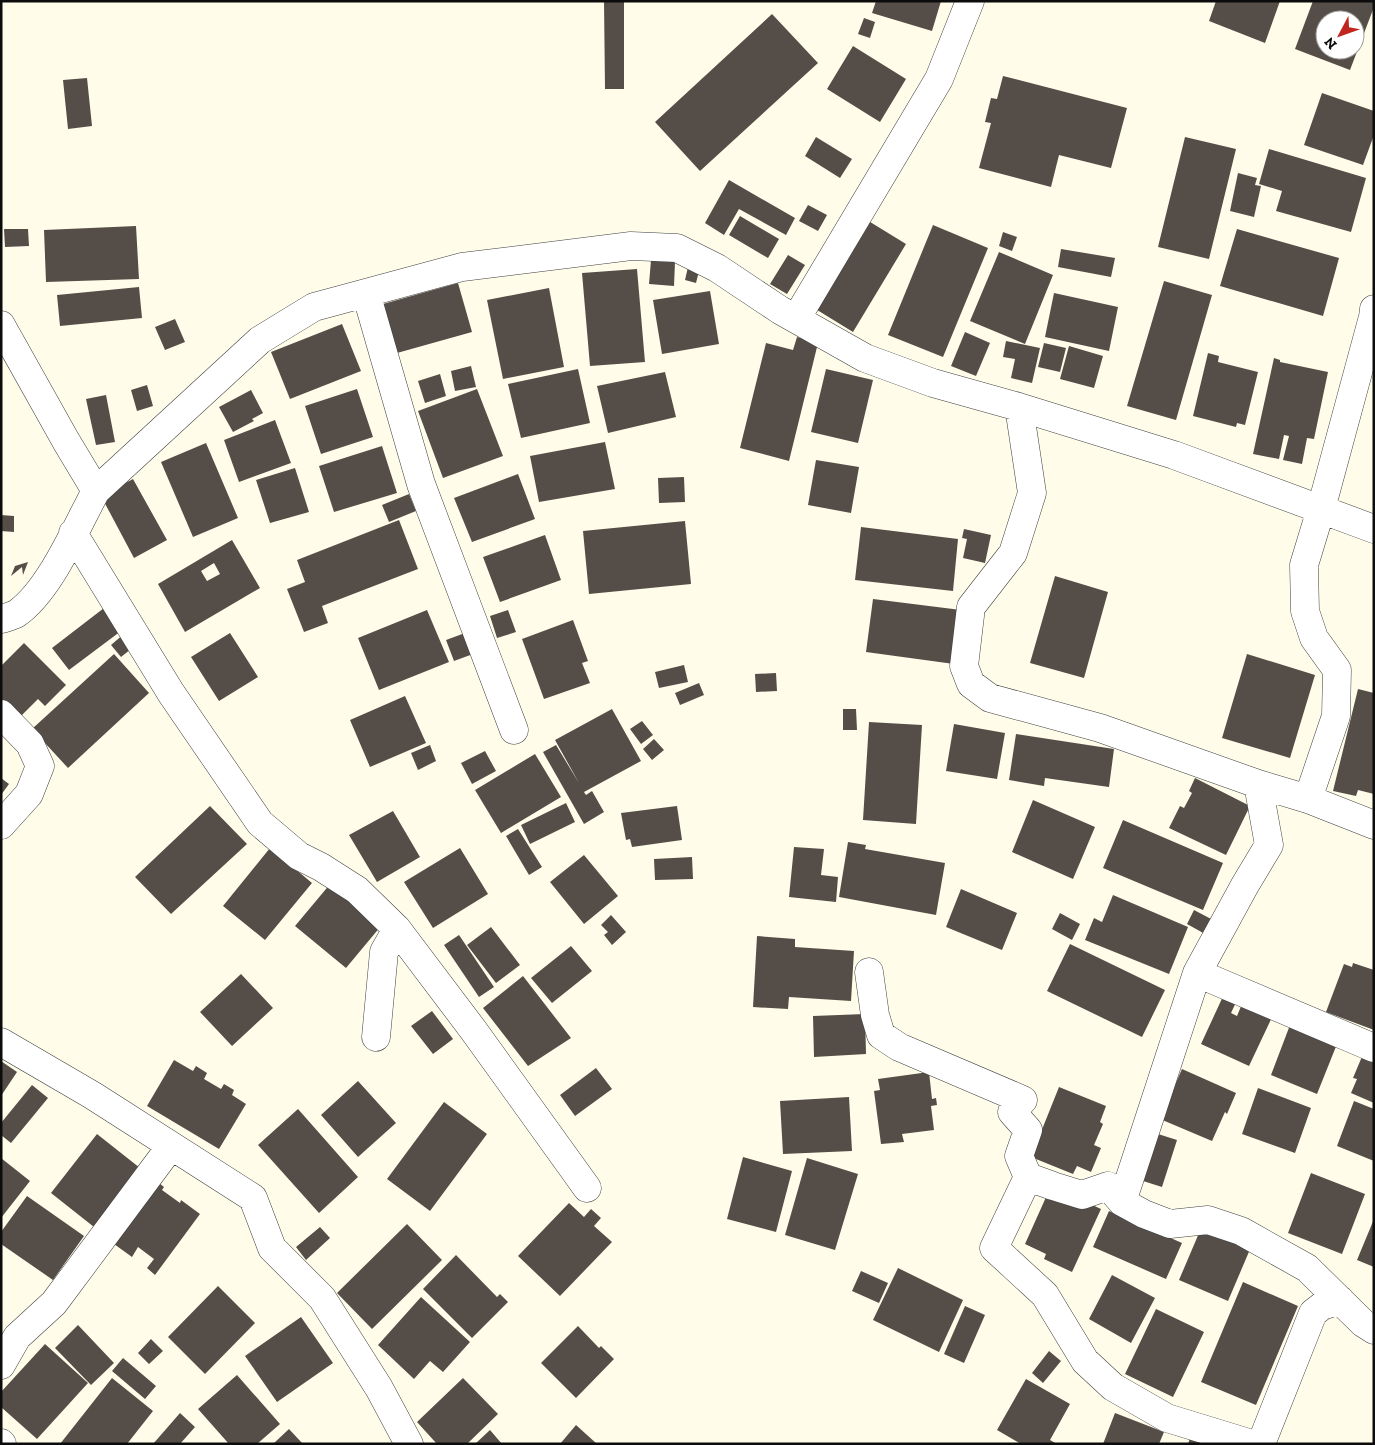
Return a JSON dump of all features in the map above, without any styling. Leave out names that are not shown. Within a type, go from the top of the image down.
[{"type":"street","points":[[796,319],[939,79],[970,1]]},
{"type":"street","points":[[1,619],[15,614],[33,599],[55,567],[96,491],[260,340],[314,307],[462,267],[631,246],[677,248],[717,268],[796,319],[865,358],[934,383],[1019,406],[1174,454],[1374,529]]},
{"type":"street","points":[[366,293],[421,484],[514,730]]},
{"type":"street","points":[[1308,799],[1336,716],[1337,670],[1314,638],[1304,611],[1304,565],[1321,509],[1374,309]]},
{"type":"street","points":[[1,325],[96,491]]},
{"type":"street","points":[[1019,406],[1032,493],[1014,553],[970,607],[964,666],[971,684],[990,698],[1100,728],[1258,784],[1308,799],[1374,825]]},
{"type":"street","points":[[73,534],[171,694],[260,824],[299,856],[321,867],[357,890],[397,928],[587,1188]]},
{"type":"street","points":[[1,714],[30,744],[40,766],[29,794],[1,826]]},
{"type":"street","points":[[1122,1202],[1198,973],[1245,885],[1269,845],[1258,784]]},
{"type":"street","points":[[376,1037],[384,952],[397,928]]},
{"type":"street","points":[[869,972],[875,1015],[881,1035],[899,1047],[1023,1100],[1012,1112],[1028,1130],[1019,1156],[1028,1177],[1082,1195],[1108,1186],[1122,1202],[1144,1214],[1170,1224],[1208,1220],[1241,1231],[1307,1268],[1363,1323],[1374,1330]]},
{"type":"street","points":[[1198,973],[1374,1048]]},
{"type":"street","points":[[1,1042],[92,1095],[253,1198],[272,1248],[322,1298],[379,1388],[409,1444]]},
{"type":"street","points":[[1,1366],[17,1337],[54,1303],[171,1146]]},
{"type":"street","points":[[1028,1177],[994,1248],[1045,1295],[1085,1361],[1113,1387],[1167,1418],[1252,1444]]},
{"type":"street","points":[[1261,1444],[1313,1313],[1322,1306],[1340,1300]]},
{"type":"building","points":[[604,1],[624,1],[624,89],[605,89]]},
{"type":"building","points":[[876,1],[941,1],[932,31],[872,13]]},
{"type":"building","points":[[1216,1],[1280,1],[1265,43],[1209,21]]},
{"type":"building","points":[[1313,1],[1374,1],[1374,7],[1365,31],[1365,10],[1315,10],[1315,57],[1295,49]]},
{"type":"building","points":[[772,14],[818,63],[700,171],[655,122]]},
{"type":"building","points":[[864,18],[875,22],[870,38],[858,34]]},
{"type":"building","points":[[853,46],[906,79],[880,122],[827,89]]},
{"type":"building","points":[[1324,60],[1354,60],[1350,70]]},
{"type":"building","points":[[1003,76],[1127,108],[1111,168],[1059,155],[1051,187],[979,168],[991,123],[985,122],[991,98],[997,99]]},
{"type":"building","points":[[87,78],[92,126],[68,129],[63,80]]},
{"type":"building","points":[[1322,93],[1374,111],[1374,135],[1363,165],[1304,145]]},
{"type":"building","points":[[816,137],[852,159],[840,178],[805,156]]},
{"type":"building","points":[[1185,137],[1236,149],[1209,259],[1158,247]]},
{"type":"building","points":[[1269,149],[1366,178],[1351,232],[1276,211],[1282,191],[1259,184]]},
{"type":"building","points":[[1238,173],[1257,178],[1255,185],[1261,186],[1254,217],[1230,211]]},
{"type":"building","points":[[729,180],[795,218],[786,235],[739,209],[724,235],[705,223]]},
{"type":"building","points":[[808,205],[827,215],[818,231],[799,221]]},
{"type":"building","points":[[740,216],[779,239],[768,258],[729,235]]},
{"type":"building","points":[[862,217],[906,244],[853,332],[809,305]]},
{"type":"building","points":[[933,225],[988,248],[943,357],[888,335]]},
{"type":"building","points":[[136,226],[139,279],[46,282],[44,230]]},
{"type":"building","points":[[4,229],[28,229],[29,246],[5,247]]},
{"type":"building","points":[[1237,229],[1339,258],[1323,316],[1220,286]]},
{"type":"building","points":[[1003,232],[1017,237],[1012,251],[999,246]]},
{"type":"building","points":[[1061,249],[1115,258],[1111,277],[1058,267]]},
{"type":"building","points":[[999,252],[1053,275],[1025,344],[970,321]]},
{"type":"building","points":[[788,255],[805,265],[787,294],[770,284]]},
{"type":"building","points":[[651,260],[675,262],[674,286],[649,284]]},
{"type":"building","points":[[688,267],[699,271],[696,283],[685,280]]},
{"type":"building","points":[[637,269],[645,362],[590,366],[582,273]]},
{"type":"building","points":[[1164,281],[1212,295],[1176,420],[1127,406]]},
{"type":"building","points":[[458,283],[472,332],[397,353],[383,304]]},
{"type":"building","points":[[139,287],[142,318],[60,326],[57,295]]},
{"type":"building","points":[[549,288],[564,367],[503,379],[487,300]]},
{"type":"building","points":[[710,291],[719,344],[662,354],[653,300]]},
{"type":"building","points":[[1054,293],[1118,307],[1109,351],[1045,337]]},
{"type":"building","points":[[175,319],[185,342],[165,350],[155,327]]},
{"type":"building","points":[[342,324],[361,371],[290,399],[271,352]]},
{"type":"building","points":[[965,332],[990,343],[976,376],[951,366]]},
{"type":"building","points":[[797,337],[818,343],[789,461],[740,448],[766,343],[793,350]]},
{"type":"building","points":[[1006,341],[1040,348],[1032,383],[1011,378],[1015,359],[1003,357]]},
{"type":"building","points":[[1044,343],[1066,348],[1060,372],[1038,367]]},
{"type":"building","points":[[1069,346],[1103,356],[1094,388],[1060,379]]},
{"type":"building","points":[[1208,353],[1219,356],[1218,362],[1258,372],[1245,425],[1237,423],[1236,427],[1193,416]]},
{"type":"building","points":[[1274,358],[1280,360],[1280,362],[1328,372],[1314,439],[1307,438],[1302,464],[1283,460],[1289,436],[1284,435],[1279,459],[1253,454]]},
{"type":"building","points":[[471,366],[476,387],[455,391],[451,371]]},
{"type":"building","points":[[578,369],[590,423],[521,438],[508,384]]},
{"type":"building","points":[[826,369],[873,380],[858,443],[811,432]]},
{"type":"building","points":[[665,372],[676,417],[608,433],[597,386]]},
{"type":"building","points":[[440,374],[446,396],[425,403],[418,381]]},
{"type":"building","points":[[147,385],[153,406],[137,411],[131,390]]},
{"type":"building","points":[[357,389],[373,437],[321,454],[305,406]]},
{"type":"building","points":[[477,389],[503,456],[443,478],[418,411]]},
{"type":"building","points":[[251,390],[263,413],[252,419],[254,421],[233,432],[219,407]]},
{"type":"building","points":[[106,395],[115,442],[96,445],[86,399]]},
{"type":"building","points":[[275,420],[291,463],[239,482],[224,440]]},
{"type":"building","points":[[605,442],[615,489],[539,502],[530,456]]},
{"type":"building","points":[[206,443],[238,518],[193,537],[161,462]]},
{"type":"building","points":[[382,446],[397,493],[334,512],[319,466]]},
{"type":"building","points":[[816,460],[859,467],[851,513],[808,505]]},
{"type":"building","points":[[295,468],[309,512],[270,523],[256,480]]},
{"type":"building","points":[[518,474],[535,519],[472,542],[454,498]]},
{"type":"building","points":[[684,477],[685,502],[659,503],[658,478]]},
{"type":"building","points":[[133,479],[167,540],[134,558],[101,496]]},
{"type":"building","points":[[409,494],[416,511],[389,522],[382,505]]},
{"type":"building","points":[[1,515],[14,516],[14,532],[1,531]]},
{"type":"building","points":[[399,520],[418,569],[322,606],[328,623],[304,632],[287,589],[305,582],[297,560]]},
{"type":"building","points":[[685,521],[691,584],[589,594],[583,531]]},
{"type":"building","points":[[861,527],[958,539],[953,591],[855,580]]},
{"type":"building","points":[[964,529],[991,535],[985,563],[963,558],[967,539],[962,538]]},
{"type":"building","points":[[545,535],[561,580],[500,602],[483,557]]},
{"type":"building","points":[[232,540],[260,588],[185,632],[158,584]],"holes":[[[214,563],[220,574],[207,581],[201,571]]]},
{"type":"building","points":[[28,562],[23,575],[22,567],[11,576],[15,566]]},
{"type":"building","points":[[1055,576],[1108,592],[1084,678],[1030,663]]},
{"type":"building","points":[[873,599],[961,610],[954,664],[866,652]]},
{"type":"building","points":[[104,608],[121,631],[69,670],[52,648]]},
{"type":"building","points":[[427,610],[449,662],[379,690],[358,638]]},
{"type":"building","points":[[508,610],[516,632],[497,638],[490,616]]},
{"type":"building","points":[[573,620],[588,661],[582,663],[590,683],[544,699],[522,639]]},
{"type":"building","points":[[125,633],[136,645],[121,657],[111,645]]},
{"type":"building","points":[[230,633],[258,677],[219,701],[191,657]]},
{"type":"building","points":[[465,633],[473,654],[454,661],[446,640]]},
{"type":"building","points":[[24,643],[66,685],[45,706],[38,699],[18,719],[1,703],[1,666]]},
{"type":"building","points":[[114,654],[149,693],[68,768],[32,729]]},
{"type":"building","points":[[1247,654],[1315,675],[1290,758],[1222,738]]},
{"type":"building","points":[[684,665],[688,682],[659,688],[655,672]]},
{"type":"building","points":[[776,673],[777,691],[756,692],[755,674]]},
{"type":"building","points":[[699,683],[704,695],[680,705],[675,693]]},
{"type":"building","points":[[1358,689],[1374,693],[1374,794],[1358,790],[1356,796],[1333,791]]},
{"type":"building","points":[[405,696],[426,743],[370,767],[350,720]]},
{"type":"building","points":[[612,709],[641,761],[584,792],[586,795],[592,791],[604,812],[584,824],[543,752],[556,745],[579,783],[555,740]]},
{"type":"building","points":[[843,709],[856,709],[857,730],[843,730]]},
{"type":"building","points":[[642,721],[653,735],[641,744],[630,729]]},
{"type":"building","points":[[869,722],[922,725],[916,824],[863,820]]},
{"type":"building","points":[[954,724],[1005,733],[997,779],[946,771]]},
{"type":"building","points":[[1016,734],[1114,749],[1109,787],[1045,778],[1044,786],[1009,780]]},
{"type":"building","points":[[654,739],[664,750],[652,760],[643,749]]},
{"type":"building","points":[[430,745],[436,761],[418,770],[411,753]]},
{"type":"building","points":[[485,751],[496,771],[472,784],[461,763]]},
{"type":"building","points":[[535,754],[561,797],[501,833],[475,790]]},
{"type":"building","points":[[1,778],[9,784],[1,795]]},
{"type":"building","points":[[1195,778],[1250,806],[1226,855],[1169,828],[1180,806],[1184,808],[1192,793],[1189,791]]},
{"type":"building","points":[[1033,800],[1095,827],[1073,879],[1012,852]]},
{"type":"building","points":[[566,803],[575,822],[530,844],[521,825]]},
{"type":"building","points":[[210,806],[247,844],[171,914],[135,877]]},
{"type":"building","points":[[677,806],[682,840],[632,847],[630,839],[626,840],[621,813]]},
{"type":"building","points":[[393,811],[420,857],[377,882],[349,835]]},
{"type":"building","points":[[1123,820],[1223,863],[1203,910],[1103,868]]},
{"type":"building","points":[[518,829],[542,867],[529,875],[506,836]]},
{"type":"building","points":[[848,842],[866,845],[865,849],[945,863],[936,915],[839,897]]},
{"type":"building","points":[[794,847],[824,849],[821,875],[838,877],[836,902],[789,897]]},
{"type":"building","points":[[270,848],[312,883],[265,940],[223,906]]},
{"type":"building","points":[[460,848],[488,894],[433,928],[404,882]]},
{"type":"building","points":[[584,855],[618,896],[584,924],[550,882]]},
{"type":"building","points":[[692,857],[693,879],[655,880],[654,859]]},
{"type":"building","points":[[331,883],[381,926],[346,968],[295,926]]},
{"type":"building","points":[[961,889],[1017,913],[1002,950],[946,927]]},
{"type":"building","points":[[1113,895],[1188,927],[1169,974],[1085,940],[1094,918],[1102,922]]},
{"type":"building","points":[[1194,910],[1213,920],[1205,934],[1187,924]]},
{"type":"building","points":[[1060,913],[1080,924],[1072,940],[1052,929]]},
{"type":"building","points":[[611,915],[626,932],[612,945],[604,935],[608,932],[601,925]]},
{"type":"building","points":[[491,927],[520,965],[496,983],[467,945]]},
{"type":"building","points":[[459,935],[494,987],[479,997],[444,945]]},
{"type":"building","points":[[757,936],[795,939],[795,947],[854,951],[851,1001],[789,997],[788,1009],[753,1007]]},
{"type":"building","points":[[1070,944],[1165,990],[1142,1037],[1047,991]]},
{"type":"building","points":[[571,946],[592,971],[552,1003],[531,978]]},
{"type":"building","points":[[1353,963],[1374,970],[1374,1030],[1326,1012],[1344,964],[1352,967]]},
{"type":"building","points":[[241,974],[273,1008],[232,1046],[200,1012]]},
{"type":"building","points":[[523,976],[571,1038],[528,1066],[483,1008]]},
{"type":"building","points":[[1225,992],[1238,998],[1231,1013],[1237,1016],[1244,999],[1274,1013],[1249,1066],[1201,1044]]},
{"type":"building","points":[[432,1011],[453,1039],[433,1054],[411,1026]]},
{"type":"building","points":[[865,1014],[866,1054],[814,1057],[813,1016]]},
{"type":"building","points":[[1290,1025],[1337,1044],[1317,1094],[1271,1075]]},
{"type":"building","points":[[1366,1047],[1374,1051],[1374,1103],[1351,1093],[1357,1079],[1353,1078]]},
{"type":"building","points":[[174,1060],[193,1071],[196,1066],[207,1073],[204,1079],[221,1089],[224,1084],[234,1090],[232,1095],[246,1104],[219,1149],[147,1106]]},
{"type":"building","points":[[1,1061],[17,1072],[1,1096]]},
{"type":"building","points":[[596,1068],[612,1089],[575,1116],[560,1095]]},
{"type":"building","points":[[1182,1069],[1236,1093],[1212,1141],[1160,1119]]},
{"type":"building","points":[[929,1072],[932,1099],[936,1098],[937,1105],[931,1106],[934,1130],[902,1134],[904,1142],[881,1144],[874,1091],[880,1090],[878,1079]]},
{"type":"building","points":[[358,1081],[396,1123],[358,1157],[321,1115]]},
{"type":"building","points":[[32,1085],[48,1098],[11,1143],[1,1135],[1,1123]]},
{"type":"building","points":[[1059,1087],[1106,1106],[1100,1122],[1103,1124],[1094,1145],[1101,1148],[1091,1172],[1077,1166],[1073,1174],[1031,1157]]},
{"type":"building","points":[[1258,1088],[1311,1108],[1295,1153],[1242,1134]]},
{"type":"building","points":[[849,1097],[852,1151],[783,1154],[780,1101]]},
{"type":"building","points":[[1354,1101],[1374,1109],[1374,1161],[1337,1146]]},
{"type":"building","points":[[444,1102],[487,1134],[430,1211],[387,1179]]},
{"type":"building","points":[[298,1109],[358,1177],[319,1213],[258,1145]]},
{"type":"building","points":[[97,1134],[140,1168],[94,1227],[51,1193]]},
{"type":"building","points":[[1158,1134],[1177,1140],[1162,1187],[1143,1181]]},
{"type":"building","points":[[743,1157],[792,1171],[776,1232],[727,1219]]},
{"type":"building","points":[[1,1158],[30,1181],[1,1218]]},
{"type":"building","points":[[807,1158],[858,1174],[835,1250],[785,1235]]},
{"type":"building","points":[[1311,1173],[1365,1194],[1342,1254],[1288,1233]]},
{"type":"building","points":[[159,1183],[164,1187],[162,1190],[180,1203],[181,1200],[200,1214],[155,1275],[147,1268],[154,1259],[138,1247],[132,1257],[114,1244]]},
{"type":"building","points":[[1051,1186],[1101,1209],[1072,1272],[1044,1259],[1046,1254],[1025,1244]]},
{"type":"building","points":[[27,1196],[84,1236],[53,1280],[1,1244],[1,1232]]},
{"type":"building","points":[[569,1203],[584,1217],[591,1209],[601,1218],[594,1226],[612,1242],[560,1296],[518,1256]]},
{"type":"building","points":[[1109,1211],[1182,1243],[1166,1279],[1093,1247]]},
{"type":"building","points":[[1374,1219],[1374,1267],[1357,1260]]},
{"type":"building","points":[[407,1224],[442,1260],[372,1329],[337,1293]]},
{"type":"building","points":[[1202,1226],[1251,1247],[1228,1301],[1179,1280]]},
{"type":"building","points":[[320,1227],[330,1238],[306,1260],[296,1247]]},
{"type":"building","points":[[456,1255],[497,1297],[500,1294],[508,1302],[472,1338],[423,1289]]},
{"type":"building","points":[[898,1268],[963,1300],[939,1352],[873,1320]]},
{"type":"building","points":[[861,1271],[888,1283],[879,1303],[852,1291]]},
{"type":"building","points":[[1112,1275],[1155,1298],[1131,1343],[1089,1319]]},
{"type":"building","points":[[1243,1282],[1298,1306],[1256,1405],[1201,1382]]},
{"type":"building","points":[[218,1286],[255,1323],[205,1374],[168,1337]]},
{"type":"building","points":[[421,1297],[470,1342],[443,1372],[430,1361],[414,1379],[378,1345]]},
{"type":"building","points":[[965,1306],[985,1315],[964,1363],[944,1354]]},
{"type":"building","points":[[1156,1309],[1204,1332],[1173,1397],[1125,1374]]},
{"type":"building","points":[[301,1317],[333,1363],[277,1402],[245,1356]]},
{"type":"building","points":[[78,1325],[114,1363],[91,1385],[55,1348]]},
{"type":"building","points":[[578,1326],[599,1348],[601,1346],[614,1359],[576,1398],[541,1363]]},
{"type":"building","points":[[151,1339],[163,1351],[149,1364],[138,1353]]},
{"type":"building","points":[[45,1344],[88,1383],[37,1439],[1,1407],[1,1392]]},
{"type":"building","points":[[1049,1351],[1061,1361],[1043,1383],[1032,1373]]},
{"type":"building","points":[[123,1358],[156,1386],[145,1399],[112,1371]]},
{"type":"building","points":[[237,1375],[280,1424],[257,1444],[229,1444],[198,1409]]},
{"type":"building","points":[[112,1378],[153,1411],[127,1444],[60,1444]]},
{"type":"building","points":[[463,1378],[498,1414],[467,1444],[437,1444],[417,1422]]},
{"type":"building","points":[[1026,1379],[1070,1404],[1050,1440],[1057,1444],[1021,1444],[997,1430]]},
{"type":"building","points":[[180,1413],[195,1427],[180,1444],[153,1444]]},
{"type":"building","points":[[1115,1413],[1164,1432],[1159,1444],[1103,1444]]},
{"type":"building","points":[[576,1425],[597,1444],[560,1444]]},
{"type":"building","points":[[289,1429],[303,1444],[273,1444]]},
{"type":"building","points":[[490,1430],[502,1444],[475,1444]]},
{"type":"building","points":[[1190,1438],[1205,1444],[1188,1444]]}]
